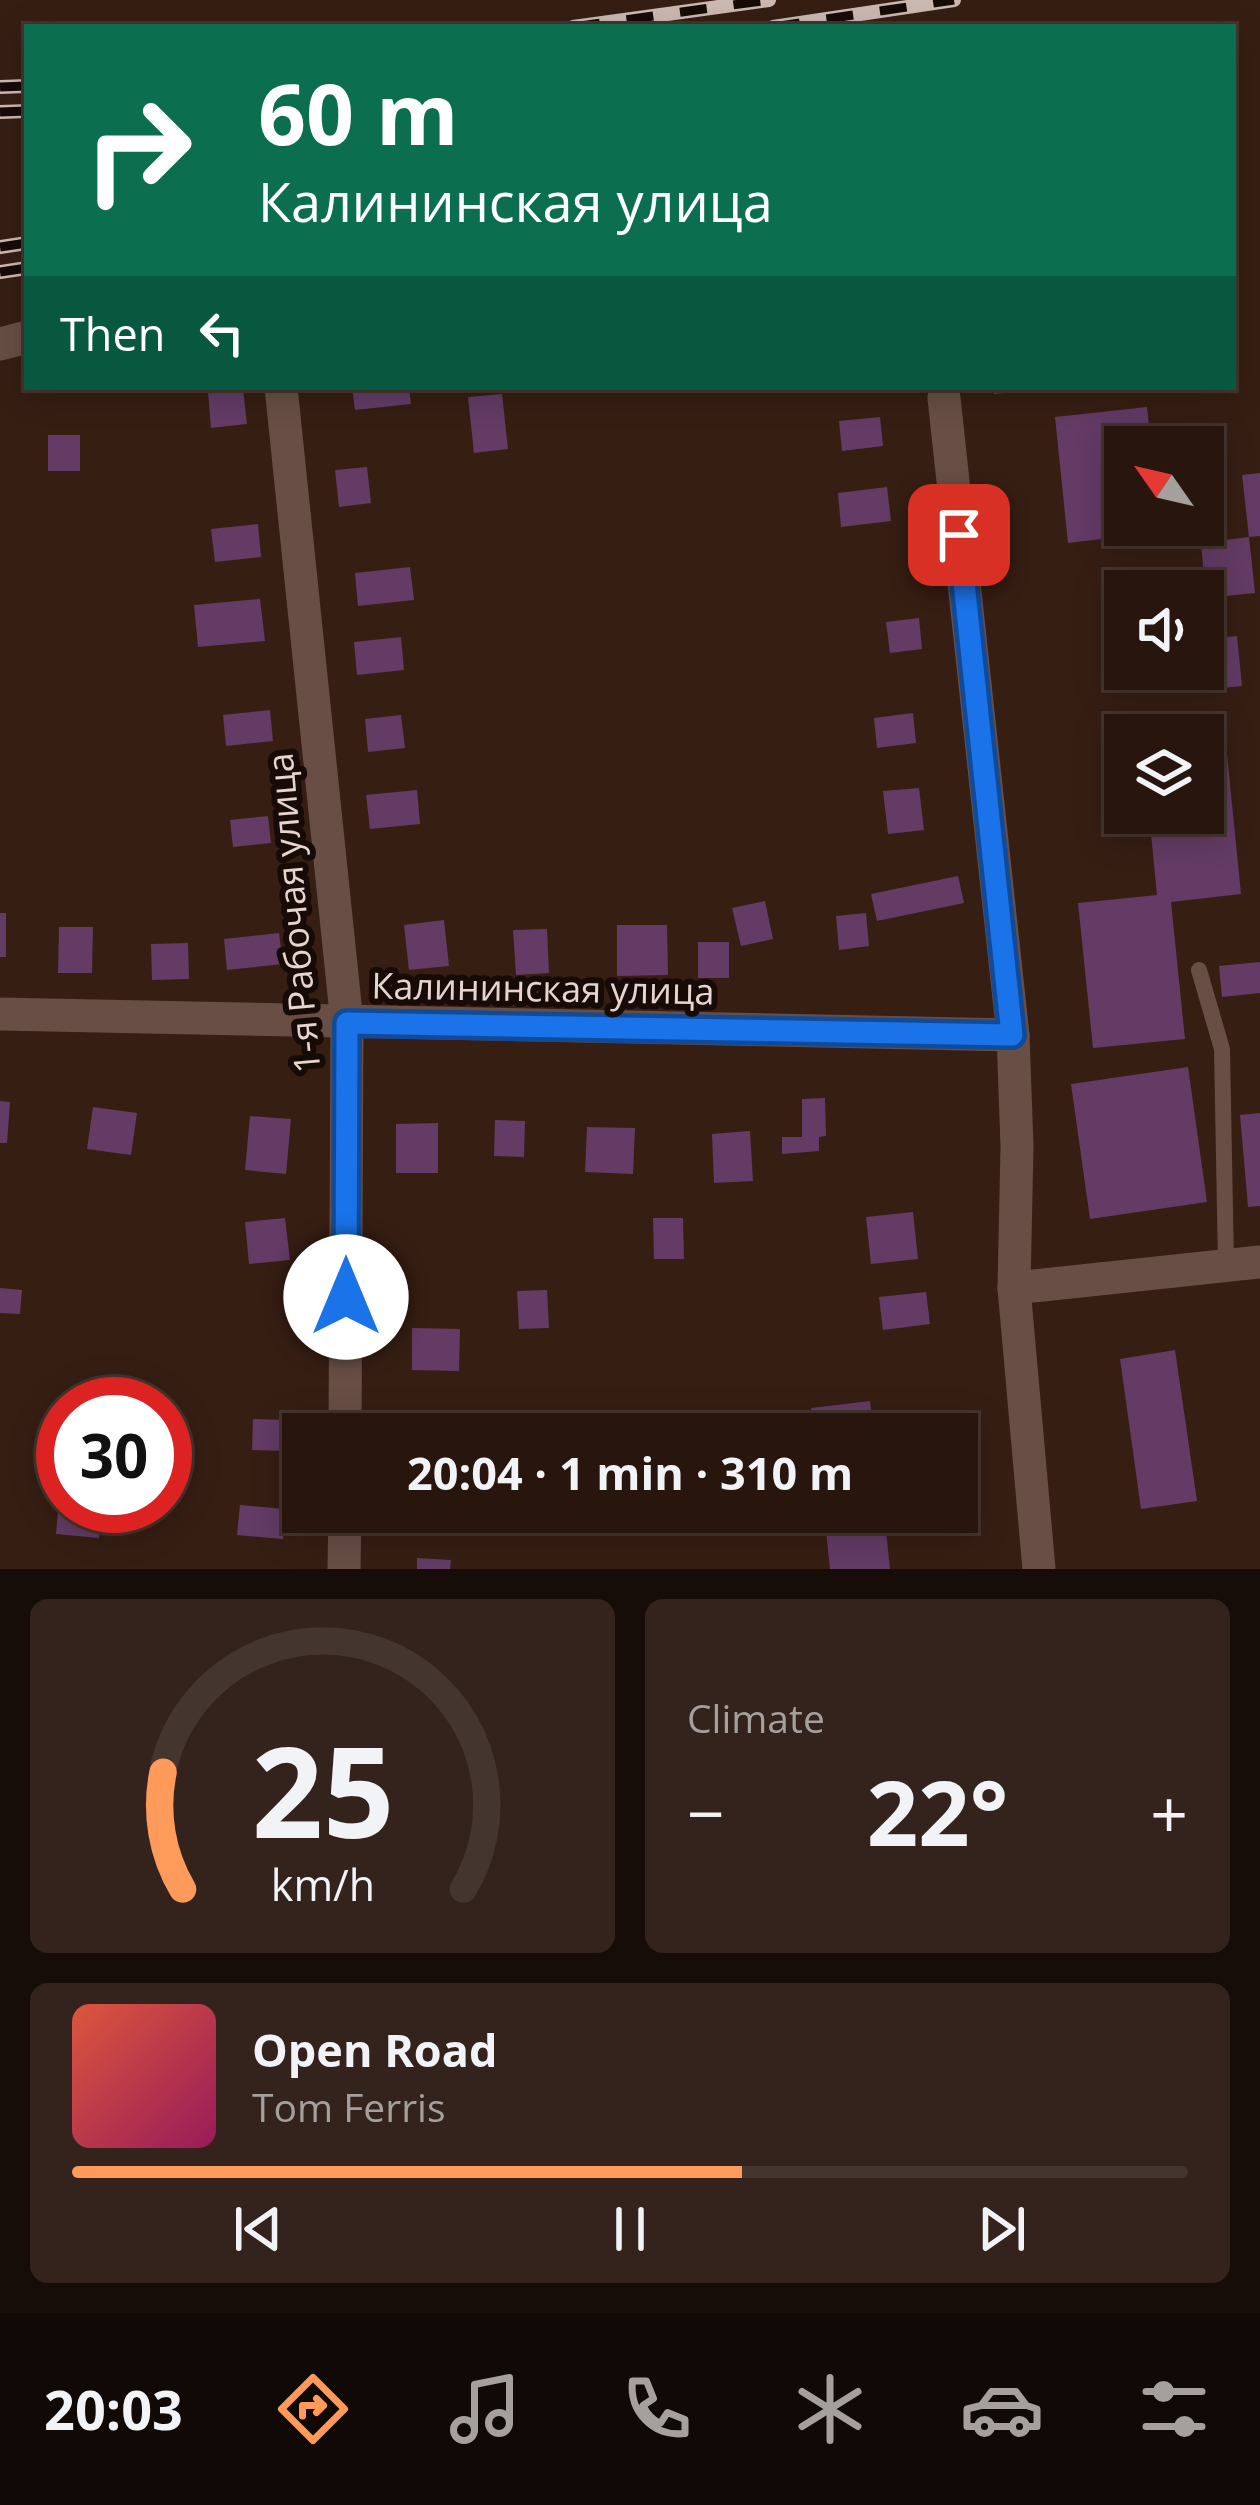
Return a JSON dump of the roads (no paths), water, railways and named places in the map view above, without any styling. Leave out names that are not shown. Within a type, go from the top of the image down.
[{"type":"street","name":"1-я Рабочая улица","points":[[281,390],[347,1023],[345,1413]]},
{"type":"street","points":[[944,398],[1012,1035],[1017,1146],[1014,1288],[1040,1569]]},
{"type":"street","name":"Калининская улица","points":[[0,1014],[1012,1035]]},
{"type":"street","points":[[1014,1288],[1260,1262]]},
{"type":"street","points":[[344,1533],[344,1569]]},
{"type":"lane","points":[[1199,970],[1222,1049],[1226,1265]]},
{"type":"railway","points":[[595,24],[769,0]]},
{"type":"railway","points":[[793,24],[954,0]]},
{"type":"railway","points":[[0,87],[24,86]]},
{"type":"railway","points":[[0,112],[24,111]]},
{"type":"railway","points":[[0,247],[24,243]]},
{"type":"railway","points":[[0,272],[24,268]]}]
